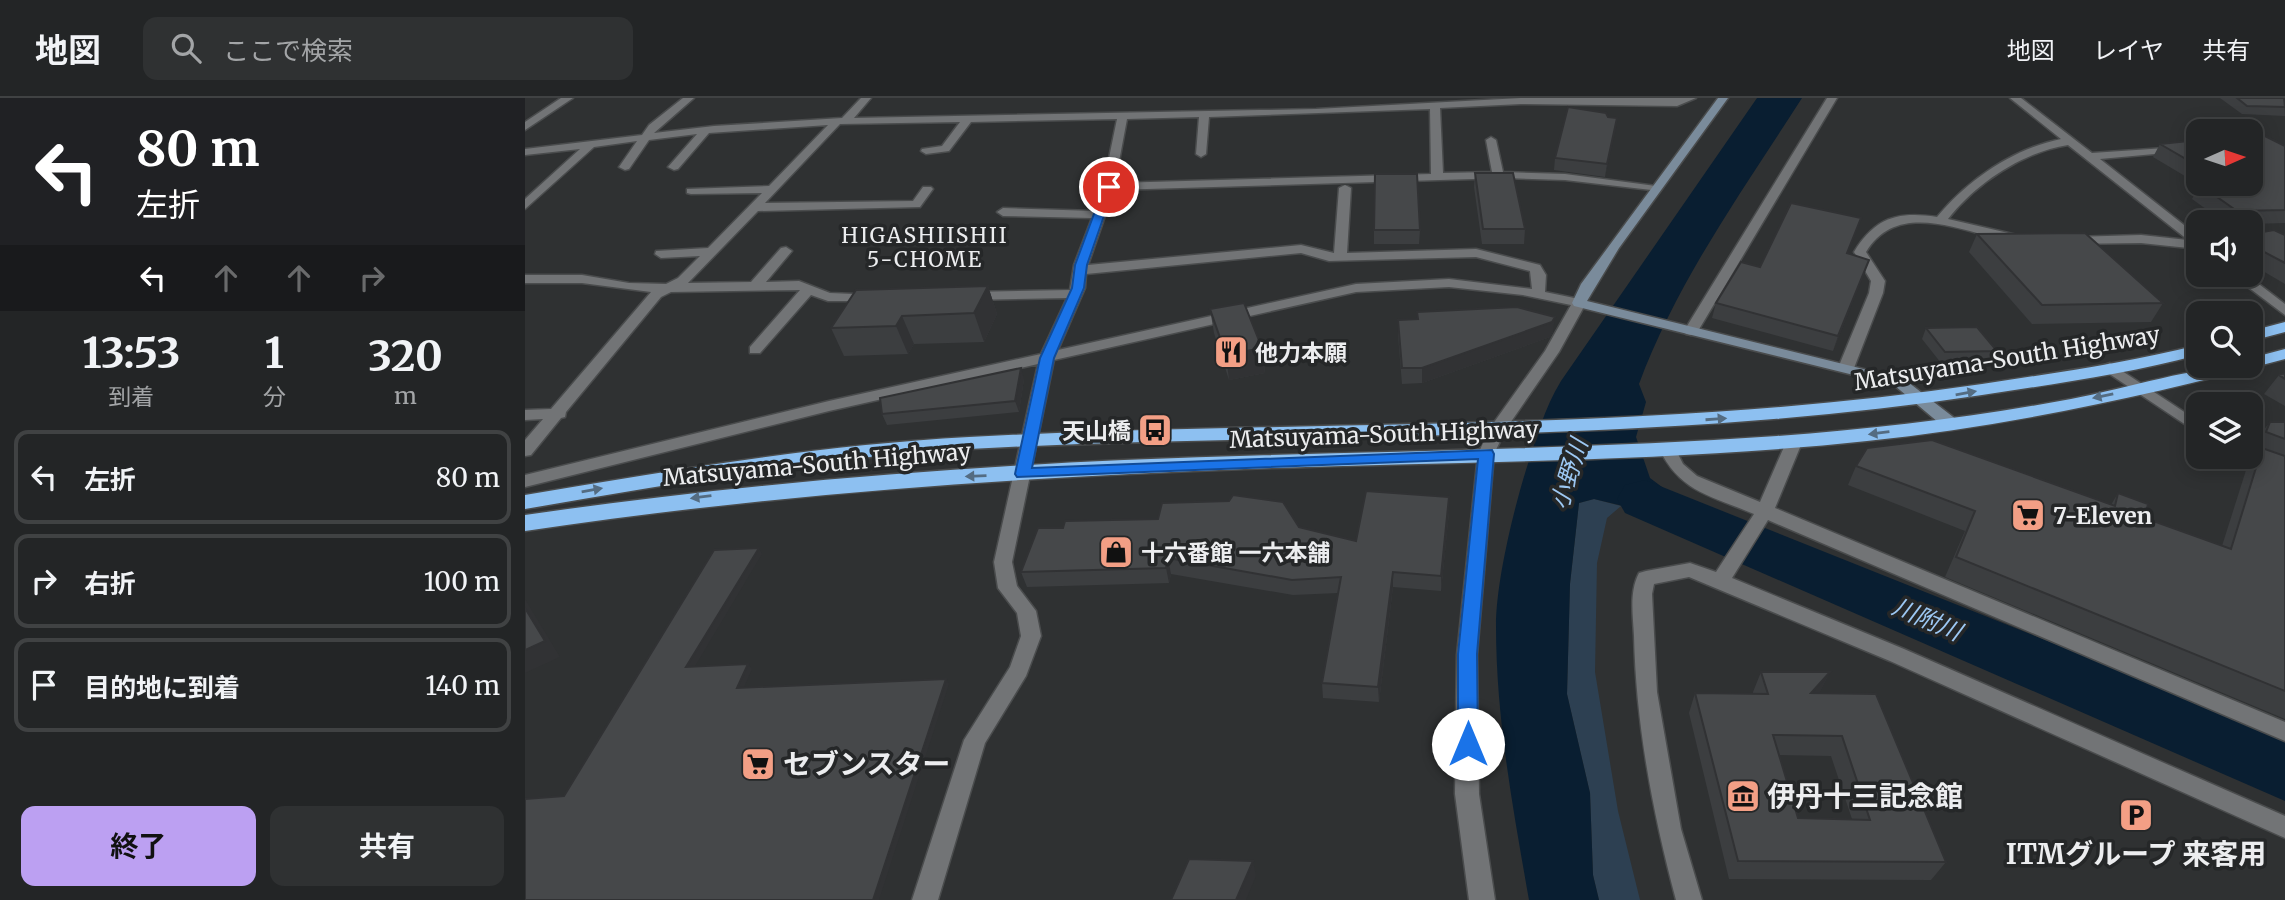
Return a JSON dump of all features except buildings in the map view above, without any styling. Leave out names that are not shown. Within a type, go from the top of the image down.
[{"type":"highway","points":[[2263,333],[2285,327]]},
{"type":"highway","name":"Matsuyama-South Highway","points":[[525,502],[773,460],[967,443],[1648,423],[1923,401],[2186,352]]},
{"type":"highway","points":[[2263,360],[2285,354]]},
{"type":"highway","name":"Matsuyama-South Highway","points":[[525,523],[625,506],[771,488],[1023,474],[1795,440],[1951,424],[2188,378]]},
{"type":"street","points":[[525,127],[568,98]]},
{"type":"street","points":[[625,167],[653,127],[689,98]]},
{"type":"street","points":[[525,451],[559,414],[656,294],[683,281],[866,98]]},
{"type":"street","points":[[1202,154],[1201,114],[1207,98]]},
{"type":"street","points":[[525,152],[705,131],[889,119],[1123,112],[1316,112],[1450,101],[1537,100],[1654,104],[1677,103],[1692,98]]},
{"type":"street","points":[[1482,900],[1467,794],[1467,654],[1486,454],[1498,428],[1586,304],[1585,287],[1723,98]]},
{"type":"street","points":[[1684,329],[1832,98]]},
{"type":"street","points":[[2015,98],[2186,234]]},
{"type":"street","points":[[889,119],[902,104]]},
{"type":"street","points":[[1435,104],[1437,176]]},
{"type":"street","points":[[525,111],[548,111]]},
{"type":"street","points":[[925,900],[975,740],[1019,670],[1031,636],[1027,611],[1008,588],[1003,562],[1047,358],[1075,294],[1109,187],[1109,171],[1123,112]]},
{"type":"street","points":[[926,151],[945,149],[969,117]]},
{"type":"street","points":[[908,133],[920,118]]},
{"type":"street","points":[[674,167],[705,131]]},
{"type":"street","points":[[1491,140],[1498,175]]},
{"type":"street","points":[[1941,220],[1961,196],[1974,187],[2052,144],[2070,141]]},
{"type":"street","points":[[525,205],[590,145]]},
{"type":"street","points":[[2090,157],[2176,149]]},
{"type":"street","points":[[1109,187],[1437,176],[1552,175],[1656,189]]},
{"type":"street","points":[[1339,256],[1345,188]]},
{"type":"street","points":[[691,191],[773,189]]},
{"type":"street","points":[[756,207],[916,204],[927,189]]},
{"type":"street","points":[[1003,212],[1099,215]]},
{"type":"street","points":[[1846,368],[1878,281],[1860,252],[1865,239],[1903,219],[1941,220],[2031,241]]},
{"type":"street","points":[[2052,242],[2141,239],[2186,243]]},
{"type":"street","points":[[1081,271],[1290,250],[1339,256],[1456,253],[1496,256],[1535,268],[1539,275],[1538,294]]},
{"type":"street","points":[[755,286],[786,251]]},
{"type":"street","points":[[661,254],[711,252]]},
{"type":"street","points":[[525,279],[582,279],[629,287],[667,288],[799,285],[828,298],[882,298]]},
{"type":"street","points":[[525,481],[748,425],[1356,288],[1449,283],[1538,294],[1586,304],[1899,382],[1951,424]]},
{"type":"street","points":[[2254,287],[2285,311]]},
{"type":"street","points":[[755,350],[810,288]]},
{"type":"street","points":[[949,297],[1075,294]]},
{"type":"street","points":[[2110,368],[2186,420]]},
{"type":"street","points":[[525,415],[559,414]]},
{"type":"street","points":[[1725,574],[1764,512],[1795,440]]},
{"type":"street","points":[[1657,448],[1691,480],[2285,732]]},
{"type":"street","points":[[2263,465],[2285,473]]},
{"type":"street","points":[[1689,900],[1669,828],[1646,692],[1641,594],[1646,578],[1672,571],[1725,574],[1909,660],[2285,827]]},
{"type":"shaded area","points":[[1594,499],[1621,506],[1607,518],[1597,563],[1595,672],[1618,811],[1640,900],[1599,900],[1593,875],[1590,793],[1567,694],[1570,584],[1579,503]]},
{"type":"water","name":"小野川","points":[[1757,98],[1802,98],[1692,273],[1654,346],[1639,384],[1646,402],[1636,437],[1650,478],[1718,529],[1594,499],[1579,503],[1570,584],[1567,694],[1590,793],[1593,875],[1599,900],[1529,900],[1502,729],[1496,626],[1502,569],[1521,487],[1541,424],[1561,381]]},
{"type":"waterway","name":"川附川","points":[[1645,499],[2285,769]]},
{"type":"place","name":"他力本願","points":[[1231,352]]},
{"type":"place","name":"天山橋","points":[[1155,430]]},
{"type":"place","name":"7-Eleven","points":[[2028,515]]},
{"type":"place","name":"十六番館 一六本舗","points":[[1116,552]]},
{"type":"place","name":"セブンスター","points":[[758,764]]},
{"type":"place","name":"伊丹十三記念館","points":[[1743,796]]},
{"type":"place","name":"ITMグループ 来客用","points":[[2136,815]]},
{"type":"district","name":"HIGASHIISHII 5-CHOME","points":[[925,247]]},
{"type":"route","points":[[1109,187],[1081,265],[1078,288],[1047,358],[1023,474],[1486,454],[1467,654],[1468,744]]}]
